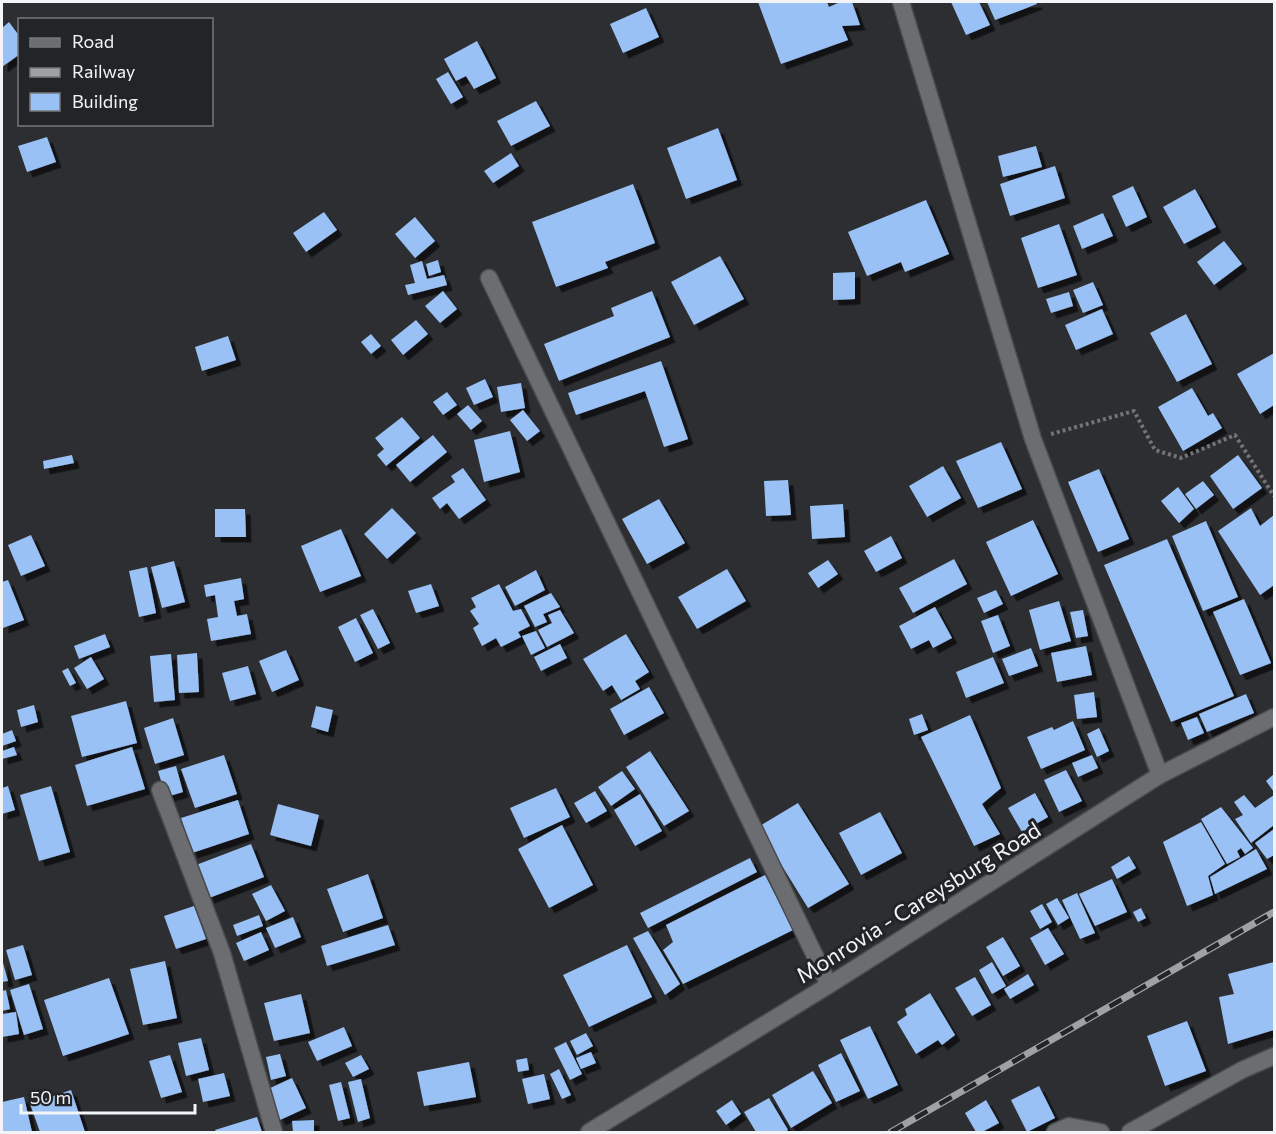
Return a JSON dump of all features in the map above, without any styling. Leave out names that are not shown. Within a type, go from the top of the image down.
[{"type":"street","points":[[901,2],[1032,440],[1160,775]]},
{"type":"street","points":[[489,278],[829,985]]},
{"type":"street","name":"Monrovia - Careysburg Road","points":[[589,1132],[829,985],[1160,775],[1275,717]]},
{"type":"street","points":[[160,790],[222,953],[274,1132]]},
{"type":"street","points":[[1130,1132],[1242,1070],[1275,1056]]},
{"type":"street","points":[[1055,1132],[1069,1126],[1101,1132]]},
{"type":"path","points":[[1032,440],[1134,411],[1155,450],[1181,458],[1235,435],[1275,496]]},
{"type":"building","points":[[758,2],[827,2],[829,7],[840,2],[852,2],[860,25],[842,26],[848,40],[781,64]]},
{"type":"building","points":[[951,2],[979,2],[990,25],[966,35]]},
{"type":"building","points":[[987,2],[1036,2],[1037,4],[995,20]]},
{"type":"building","points":[[646,8],[659,37],[623,53],[610,24]]},
{"type":"building","points":[[9,22],[18,34],[18,55],[2,67],[2,28]]},
{"type":"building","points":[[477,41],[496,78],[474,89],[466,76],[456,81],[444,59]]},
{"type":"building","points":[[448,72],[463,97],[451,104],[436,79]]},
{"type":"building","points":[[536,101],[550,126],[511,146],[497,121]]},
{"type":"building","points":[[718,128],[737,180],[686,199],[667,148]]},
{"type":"building","points":[[47,137],[56,162],[27,172],[18,146]]},
{"type":"building","points":[[1036,146],[1042,167],[1003,177],[998,156]]},
{"type":"building","points":[[511,153],[519,166],[493,183],[484,171]]},
{"type":"building","points":[[1055,166],[1065,198],[1010,216],[1000,184]]},
{"type":"building","points":[[633,184],[655,243],[605,262],[608,268],[556,287],[532,222]]},
{"type":"building","points":[[1133,186],[1147,217],[1126,227],[1112,196]]},
{"type":"building","points":[[1195,189],[1216,227],[1184,244],[1163,207]]},
{"type":"building","points":[[926,200],[949,254],[905,272],[901,262],[867,276],[848,232]]},
{"type":"building","points":[[324,212],[337,230],[306,252],[293,233]]},
{"type":"building","points":[[1103,213],[1113,236],[1082,249],[1073,226]]},
{"type":"building","points":[[415,217],[435,241],[415,258],[395,234]]},
{"type":"building","points":[[1059,224],[1077,275],[1038,288],[1021,238]]},
{"type":"building","points":[[1224,241],[1242,264],[1214,285],[1197,262]]},
{"type":"building","points":[[720,256],[744,299],[694,325],[671,282]]},
{"type":"building","points":[[438,260],[441,272],[429,276],[426,264]]},
{"type":"building","points":[[422,261],[427,279],[444,275],[447,285],[408,295],[405,285],[415,283],[410,265]]},
{"type":"building","points":[[855,272],[855,299],[833,300],[833,273]]},
{"type":"building","points":[[1093,282],[1103,305],[1083,313],[1073,290]]},
{"type":"building","points":[[443,291],[457,309],[440,323],[425,306]]},
{"type":"building","points":[[652,291],[670,337],[559,381],[544,344],[614,316],[611,308]]},
{"type":"building","points":[[1069,292],[1073,306],[1051,313],[1046,299]]},
{"type":"building","points":[[1102,309],[1113,334],[1076,350],[1065,325]]},
{"type":"building","points":[[1186,314],[1212,364],[1177,382],[1150,333]]},
{"type":"building","points":[[416,320],[428,334],[403,355],[391,340]]},
{"type":"building","points":[[371,334],[381,346],[371,354],[361,342]]},
{"type":"building","points":[[228,336],[236,360],[202,371],[195,347]]},
{"type":"building","points":[[1274,353],[1274,405],[1260,414],[1237,374]]},
{"type":"building","points":[[661,361],[688,439],[664,447],[645,391],[576,415],[568,393]]},
{"type":"building","points":[[485,379],[493,397],[474,405],[466,388]]},
{"type":"building","points":[[521,383],[525,408],[501,412],[497,387]]},
{"type":"building","points":[[1192,388],[1208,416],[1213,413],[1222,428],[1183,451],[1158,407]]},
{"type":"building","points":[[447,392],[457,405],[443,415],[433,402]]},
{"type":"building","points":[[468,405],[482,421],[471,430],[457,414]]},
{"type":"building","points":[[523,410],[540,431],[527,441],[510,420]]},
{"type":"building","points":[[402,417],[420,438],[386,466],[377,455],[384,449],[375,438]]},
{"type":"building","points":[[510,431],[520,472],[484,482],[474,440]]},
{"type":"building","points":[[433,435],[447,452],[410,482],[396,465]]},
{"type":"building","points":[[1001,442],[1022,489],[978,508],[956,461]]},
{"type":"building","points":[[72,455],[74,463],[44,469],[43,461]]},
{"type":"building","points":[[1238,455],[1262,488],[1233,509],[1210,476]]},
{"type":"building","points":[[943,466],[961,498],[927,517],[909,486]]},
{"type":"building","points":[[463,468],[486,500],[459,519],[447,503],[440,509],[432,498],[455,482],[451,476]]},
{"type":"building","points":[[1099,469],[1129,539],[1098,552],[1068,482]]},
{"type":"building","points":[[788,480],[791,515],[766,516],[764,481]]},
{"type":"building","points":[[1203,481],[1214,495],[1196,509],[1185,494]]},
{"type":"building","points":[[1178,487],[1194,509],[1179,523],[1161,501]]},
{"type":"building","points":[[659,499],[685,543],[647,564],[622,519]]},
{"type":"building","points":[[843,504],[845,537],[812,539],[810,506]]},
{"type":"building","points":[[392,508],[416,533],[387,559],[364,534]]},
{"type":"building","points":[[1251,508],[1260,526],[1274,515],[1274,585],[1260,595],[1218,531]]},
{"type":"building","points":[[215,509],[245,509],[246,537],[215,537]]},
{"type":"building","points":[[1033,520],[1058,574],[1011,596],[986,542]]},
{"type":"building","points":[[1206,521],[1238,597],[1203,611],[1172,536]]},
{"type":"building","points":[[341,529],[361,576],[320,592],[301,546]]},
{"type":"building","points":[[31,535],[45,566],[21,576],[8,545]]},
{"type":"building","points":[[891,536],[902,558],[876,572],[864,551]]},
{"type":"building","points":[[1167,539],[1234,696],[1171,722],[1104,565]]},
{"type":"building","points":[[954,559],[967,584],[913,613],[899,588]]},
{"type":"building","points":[[828,560],[838,574],[818,588],[808,573]]},
{"type":"building","points":[[174,561],[185,602],[162,608],[151,567]]},
{"type":"building","points":[[147,567],[156,613],[139,617],[129,571]]},
{"type":"building","points":[[727,569],[746,601],[697,629],[678,597]]},
{"type":"building","points":[[536,570],[545,590],[515,606],[505,587]]},
{"type":"building","points":[[241,578],[244,599],[234,601],[237,616],[247,614],[251,634],[211,641],[207,619],[218,617],[215,595],[206,597],[204,585]]},
{"type":"building","points":[[8,580],[24,620],[3,628],[2,582]]},
{"type":"building","points":[[431,584],[439,606],[416,613],[408,591]]},
{"type":"building","points":[[499,584],[513,611],[521,609],[530,626],[518,632],[521,637],[501,647],[496,638],[482,646],[473,628],[479,624],[470,611],[476,607],[471,598]]},
{"type":"building","points":[[996,590],[1003,604],[984,613],[977,598]]},
{"type":"building","points":[[551,593],[560,607],[543,614],[547,622],[535,627],[524,606]]},
{"type":"building","points":[[1244,599],[1271,663],[1240,675],[1213,612]]},
{"type":"building","points":[[1059,601],[1071,641],[1040,650],[1029,610]]},
{"type":"building","points":[[935,607],[952,638],[933,648],[929,640],[911,649],[899,626]]},
{"type":"building","points":[[373,609],[390,643],[378,649],[360,615]]},
{"type":"building","points":[[560,610],[574,633],[547,647],[538,630],[552,623],[548,615]]},
{"type":"building","points":[[1083,610],[1088,636],[1076,638],[1070,612]]},
{"type":"building","points":[[998,615],[1010,646],[993,653],[981,621]]},
{"type":"building","points":[[356,618],[373,653],[355,662],[338,627]]},
{"type":"building","points":[[536,631],[545,648],[531,655],[522,636]]},
{"type":"building","points":[[105,634],[110,647],[79,659],[74,646]]},
{"type":"building","points":[[626,634],[649,672],[635,681],[640,689],[621,700],[612,685],[603,691],[583,659]]},
{"type":"building","points":[[560,644],[567,658],[541,671],[534,657]]},
{"type":"building","points":[[1086,646],[1092,675],[1057,682],[1051,653]]},
{"type":"building","points":[[1031,648],[1038,666],[1009,676],[1002,659]]},
{"type":"building","points":[[286,650],[299,680],[272,692],[259,661]]},
{"type":"building","points":[[197,653],[199,692],[179,693],[177,655]]},
{"type":"building","points":[[171,654],[175,700],[154,702],[150,656]]},
{"type":"building","points":[[91,657],[104,679],[87,689],[74,668]]},
{"type":"building","points":[[993,657],[1004,683],[966,698],[956,672]]},
{"type":"building","points":[[248,666],[256,694],[230,701],[222,673]]},
{"type":"building","points":[[68,668],[76,683],[70,686],[62,671]]},
{"type":"building","points":[[649,687],[664,713],[624,735],[610,709]]},
{"type":"building","points":[[1094,692],[1097,717],[1077,719],[1074,695]]},
{"type":"building","points":[[1246,694],[1254,713],[1207,732],[1199,714]]},
{"type":"building","points":[[126,701],[137,743],[82,757],[71,716]]},
{"type":"building","points":[[34,705],[38,722],[21,727],[17,710]]},
{"type":"building","points":[[316,706],[333,710],[328,732],[311,727]]},
{"type":"building","points":[[922,714],[928,730],[914,735],[909,719]]},
{"type":"building","points":[[970,715],[1001,788],[982,804],[1000,834],[974,846],[921,737]]},
{"type":"building","points":[[1197,717],[1204,733],[1188,740],[1181,723]]},
{"type":"building","points":[[173,718],[184,755],[155,764],[144,728]]},
{"type":"building","points":[[1073,721],[1085,750],[1041,769],[1027,737],[1052,727],[1054,730]]},
{"type":"building","points":[[1099,728],[1109,751],[1097,757],[1087,734]]},
{"type":"building","points":[[12,730],[16,741],[2,746],[2,734]]},
{"type":"building","points":[[14,747],[17,755],[2,759],[2,751]]},
{"type":"building","points":[[132,747],[145,789],[87,806],[75,765]]},
{"type":"building","points":[[650,751],[689,811],[664,826],[626,767]]},
{"type":"building","points":[[224,755],[237,794],[195,808],[181,769]]},
{"type":"building","points":[[1092,755],[1098,768],[1078,777],[1072,763]]},
{"type":"building","points":[[176,766],[183,792],[166,797],[158,771]]},
{"type":"building","points":[[1066,770],[1082,801],[1059,812],[1044,780]]},
{"type":"building","points":[[622,771],[635,789],[611,806],[598,787]]},
{"type":"building","points":[[1274,774],[1274,792],[1266,781]]},
{"type":"building","points":[[8,786],[15,810],[2,814],[2,788]]},
{"type":"building","points":[[51,786],[70,852],[39,861],[20,795]]},
{"type":"building","points":[[556,788],[570,817],[524,838],[510,808]]},
{"type":"building","points":[[595,791],[607,811],[586,823],[574,803]]},
{"type":"building","points":[[1035,793],[1048,817],[1022,832],[1008,808]]},
{"type":"building","points":[[640,794],[662,831],[635,846],[614,810]]},
{"type":"building","points":[[1244,795],[1255,808],[1274,795],[1274,825],[1251,843],[1235,819],[1243,815],[1234,802]]},
{"type":"building","points":[[238,800],[249,834],[192,853],[181,818]]},
{"type":"building","points":[[798,803],[849,884],[808,908],[758,827]]},
{"type":"building","points":[[278,804],[319,815],[311,846],[270,835]]},
{"type":"building","points":[[1221,807],[1253,848],[1245,854],[1241,848],[1237,851],[1240,857],[1227,864],[1201,819]]},
{"type":"building","points":[[880,812],[902,853],[861,875],[839,833]]},
{"type":"building","points":[[1201,822],[1225,864],[1208,876],[1213,895],[1187,906],[1163,842]]},
{"type":"building","points":[[562,825],[593,885],[549,908],[518,849]]},
{"type":"building","points":[[1274,829],[1274,855],[1267,859],[1255,843]]},
{"type":"building","points":[[251,844],[264,877],[209,898],[196,865]]},
{"type":"building","points":[[1256,849],[1267,869],[1215,894],[1210,877]]},
{"type":"building","points":[[1129,856],[1136,868],[1117,879],[1111,867]]},
{"type":"building","points":[[750,858],[757,872],[648,928],[640,913]]},
{"type":"building","points":[[368,874],[383,918],[343,932],[327,889]]},
{"type":"building","points":[[765,875],[793,930],[683,984],[663,950],[673,942],[666,925]]},
{"type":"building","points":[[1112,879],[1127,912],[1095,926],[1079,894]]},
{"type":"building","points":[[271,885],[285,911],[266,921],[252,894]]},
{"type":"building","points":[[1077,893],[1095,933],[1080,939],[1062,900]]},
{"type":"building","points":[[1057,898],[1069,918],[1058,925],[1046,904]]},
{"type":"building","points":[[1042,904],[1052,922],[1040,929],[1030,911]]},
{"type":"building","points":[[194,906],[206,939],[176,949],[164,916]]},
{"type":"building","points":[[1141,908],[1146,918],[1138,922],[1133,912]]},
{"type":"building","points":[[259,915],[263,926],[237,936],[233,925]]},
{"type":"building","points":[[293,917],[301,937],[275,948],[266,928]]},
{"type":"building","points":[[388,925],[395,945],[327,966],[321,946]]},
{"type":"building","points":[[1048,928],[1064,954],[1045,965],[1030,938]]},
{"type":"building","points":[[648,931],[680,984],[665,995],[633,938]]},
{"type":"building","points":[[261,932],[269,950],[244,961],[236,943]]},
{"type":"building","points":[[1003,937],[1020,966],[1003,976],[986,947]]},
{"type":"building","points":[[23,945],[32,975],[15,980],[6,950]]},
{"type":"building","points":[[627,945],[652,997],[589,1027],[563,975]]},
{"type":"building","points":[[2,959],[8,981],[2,982]]},
{"type":"building","points":[[165,961],[177,1018],[143,1025],[130,969]]},
{"type":"building","points":[[992,962],[1006,986],[992,994],[979,970]]},
{"type":"building","points":[[1274,962],[1274,1030],[1228,1044],[1219,997],[1234,994],[1228,974]]},
{"type":"building","points":[[1028,974],[1034,985],[1010,999],[1004,989]]},
{"type":"building","points":[[975,977],[991,1005],[972,1016],[955,988]]},
{"type":"building","points":[[109,978],[129,1034],[63,1056],[44,1000]]},
{"type":"building","points":[[29,984],[43,1029],[24,1035],[10,990]]},
{"type":"building","points":[[6,990],[10,1009],[2,1011],[2,991]]},
{"type":"building","points":[[930,993],[955,1035],[942,1045],[938,1040],[916,1054],[897,1022],[907,1015],[905,1009]]},
{"type":"building","points":[[301,994],[310,1033],[274,1041],[264,1003]]},
{"type":"building","points":[[16,1012],[19,1034],[2,1037],[2,1014]]},
{"type":"building","points":[[1187,1021],[1206,1071],[1165,1086],[1147,1036]]},
{"type":"building","points":[[870,1026],[898,1085],[868,1099],[840,1040]]},
{"type":"building","points":[[344,1027],[352,1046],[317,1061],[308,1042]]},
{"type":"building","points":[[586,1033],[593,1046],[577,1055],[570,1041]]},
{"type":"building","points":[[201,1038],[209,1070],[186,1076],[178,1043]]},
{"type":"building","points":[[566,1042],[582,1074],[570,1080],[554,1048]]},
{"type":"building","points":[[591,1052],[596,1063],[581,1069],[576,1058]]},
{"type":"building","points":[[841,1053],[860,1091],[836,1102],[818,1065]]},
{"type":"building","points":[[280,1054],[286,1076],[271,1080],[266,1057]]},
{"type":"building","points":[[170,1055],[182,1092],[161,1098],[149,1061]]},
{"type":"building","points":[[361,1055],[369,1069],[353,1077],[345,1063]]},
{"type":"building","points":[[527,1058],[529,1070],[518,1072],[516,1060]]},
{"type":"building","points":[[469,1062],[476,1097],[424,1106],[417,1072]]},
{"type":"building","points":[[559,1069],[571,1095],[562,1099],[550,1074]]},
{"type":"building","points":[[813,1071],[832,1103],[791,1128],[772,1095]]},
{"type":"building","points":[[224,1073],[230,1096],[203,1102],[198,1079]]},
{"type":"building","points":[[544,1074],[550,1099],[528,1104],[522,1079]]},
{"type":"building","points":[[292,1078],[306,1108],[280,1120],[266,1090]]},
{"type":"building","points":[[361,1079],[370,1118],[358,1122],[348,1082]]},
{"type":"building","points":[[341,1082],[350,1118],[338,1121],[329,1085]]},
{"type":"building","points":[[1039,1086],[1055,1118],[1027,1132],[1011,1100]]},
{"type":"building","points":[[71,1090],[85,1132],[40,1132],[30,1104]]},
{"type":"building","points":[[24,1097],[32,1132],[2,1132],[2,1102]]},
{"type":"building","points":[[769,1098],[788,1130],[756,1132],[744,1112]]},
{"type":"building","points":[[732,1100],[741,1114],[726,1125],[716,1111]]},
{"type":"building","points":[[986,1100],[999,1123],[982,1132],[976,1132],[965,1113]]},
{"type":"building","points":[[257,1117],[262,1132],[216,1132],[215,1130]]},
{"type":"building","points":[[314,1120],[314,1132],[293,1132],[292,1121]]},
{"type":"railway","points":[[891,1132],[1274,912]]}]
